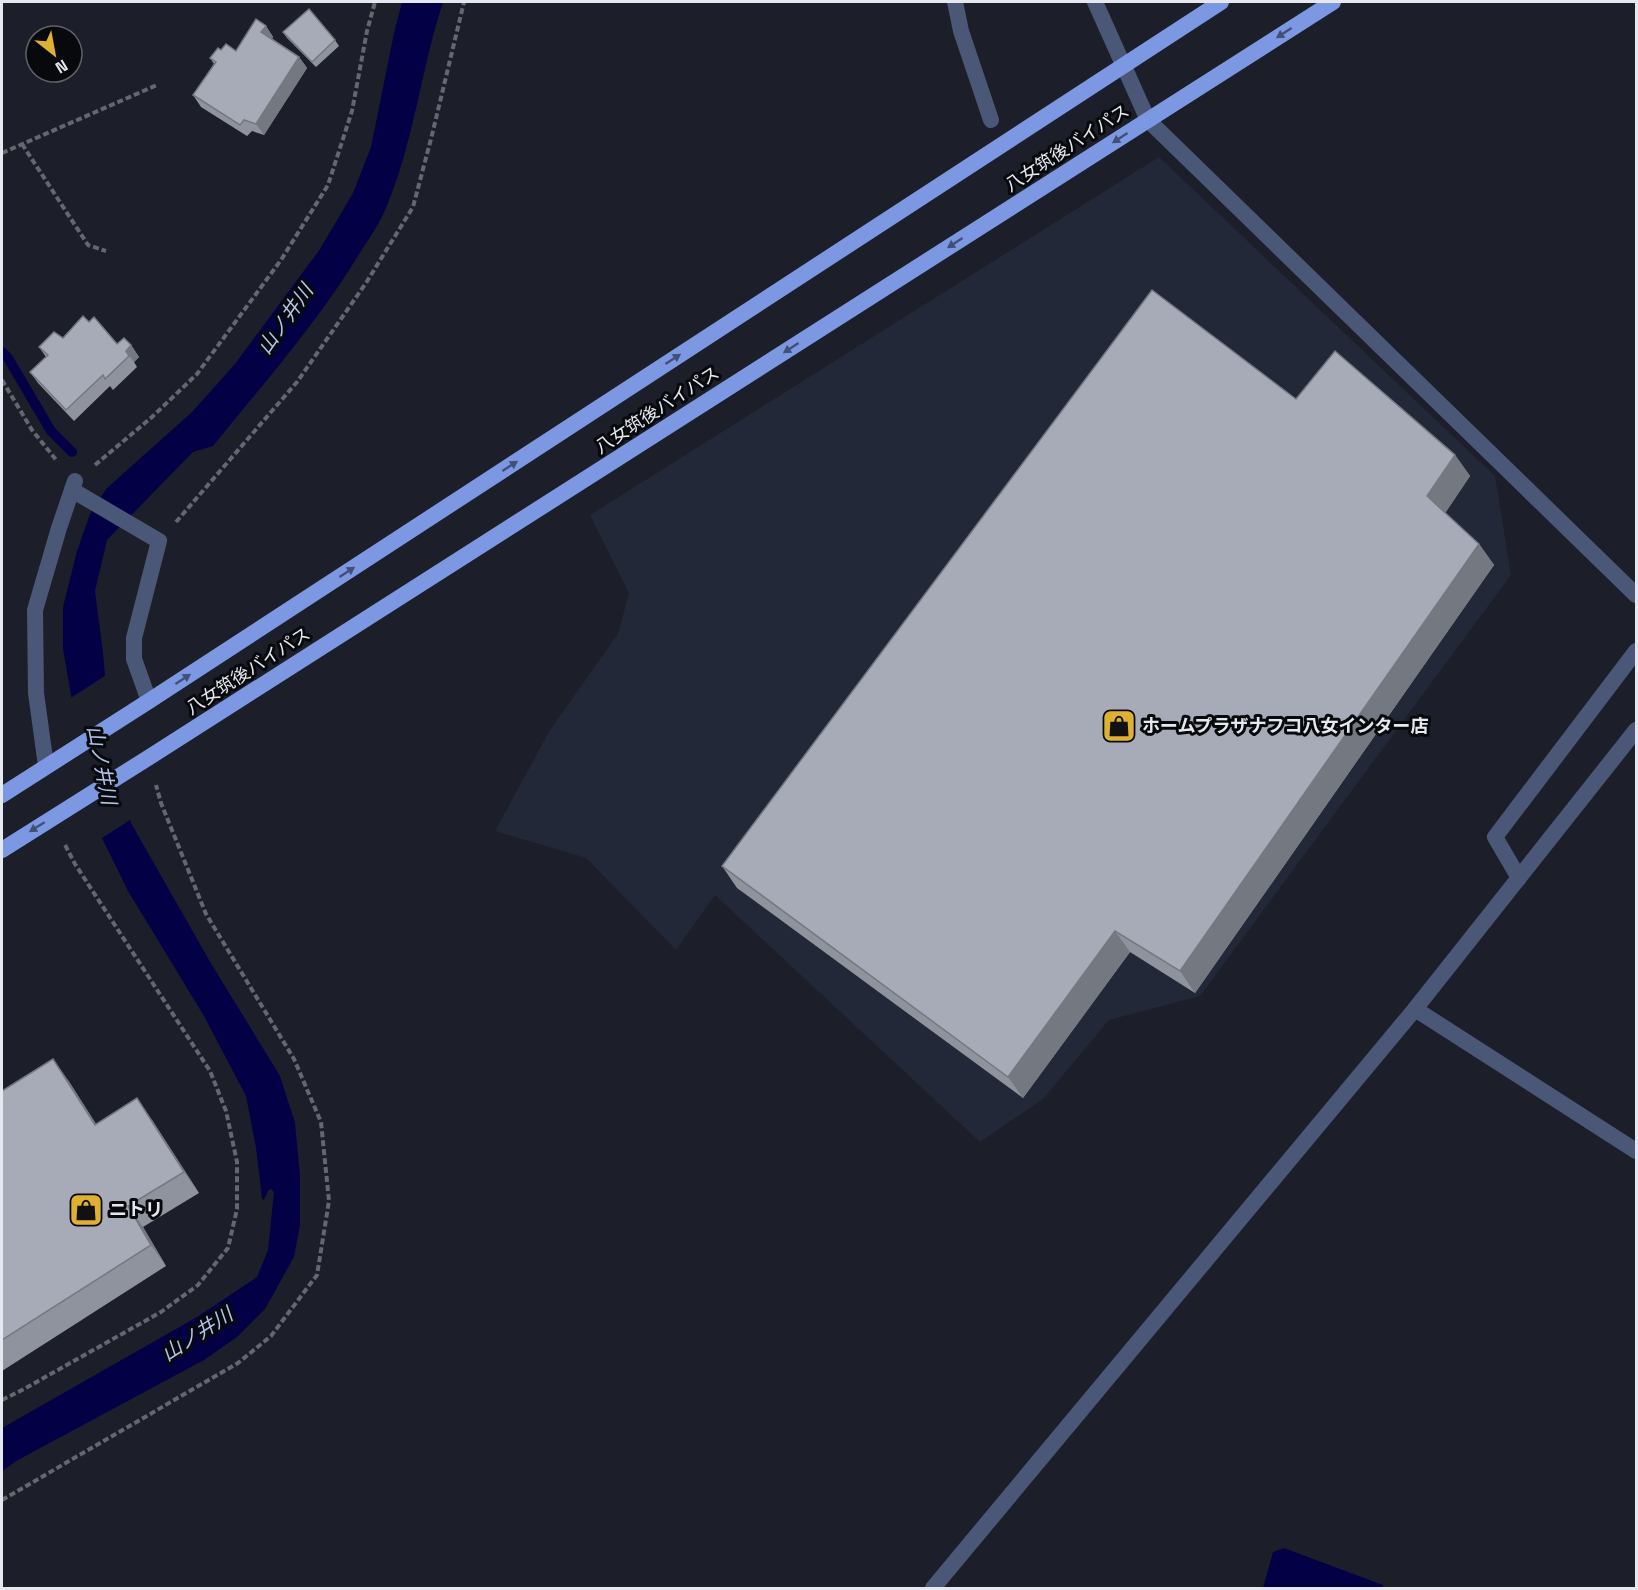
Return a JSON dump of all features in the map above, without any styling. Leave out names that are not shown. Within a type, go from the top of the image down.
[{"type":"highway","name":"八女筑後バイパス","points":[[2,795],[135,711],[1221,2]]},
{"type":"highway","name":"八女筑後バイパス","points":[[2,850],[1333,2]]},
{"type":"street","points":[[955,2],[961,31],[991,120]]},
{"type":"street","points":[[1095,2],[1148,120],[1636,595]]},
{"type":"street","points":[[46,766],[36,693],[35,610],[59,528],[76,489],[155,538],[134,638],[134,660],[149,701]]},
{"type":"street","points":[[1519,878],[1495,837],[1636,651]]},
{"type":"street","points":[[933,1588],[1415,1009],[1636,730]]},
{"type":"street","points":[[1415,1009],[1636,1150]]},
{"type":"path","points":[[2,380],[32,430],[76,489],[197,374],[281,260],[328,185],[352,111],[367,31],[375,2]]},
{"type":"path","points":[[155,538],[297,382],[366,283],[413,207],[464,2]]},
{"type":"path","points":[[2,153],[157,85]]},
{"type":"path","points":[[22,144],[88,244],[106,251]]},
{"type":"path","points":[[2,1500],[238,1363],[271,1336],[317,1275],[329,1201],[321,1122],[294,1059],[206,914],[144,760]]},
{"type":"path","points":[[2,1400],[161,1312],[198,1286],[228,1248],[237,1209],[237,1162],[226,1111],[210,1071],[75,864],[51,818]]},
{"type":"shaded area","points":[[1159,157],[1495,476],[1511,575],[1200,996],[1109,1020],[1043,1099],[980,1142],[715,895],[676,950],[586,858],[495,831],[550,730],[618,634],[629,593],[590,515]]},
{"type":"water","name":"山ノ井川","points":[[402,2],[443,2],[404,157],[381,219],[345,277],[309,327],[213,446],[193,452],[107,540],[95,591],[112,757],[131,823],[209,960],[280,1076],[295,1123],[300,1176],[300,1225],[294,1257],[265,1309],[237,1337],[204,1360],[18,1460],[2,1471],[2,1428],[197,1317],[257,1277],[268,1250],[274,1192],[271,1189],[264,1200],[262,1199],[256,1148],[246,1096],[204,1016],[128,891],[98,830],[83,765],[63,649],[63,607],[77,551],[90,514],[106,489],[192,412],[235,364],[320,249],[353,193],[371,147]]},
{"type":"water","points":[[1284,1548],[1383,1585],[1382,1588],[1263,1588],[1273,1552]]},
{"type":"pier","points":[[108,674],[114,756],[133,818],[99,840],[81,766],[69,699]]},
{"type":"building","points":[[309,9],[335,40],[312,62],[283,32]]},
{"type":"building","points":[[256,19],[266,26],[261,32],[299,57],[256,124],[244,120],[240,125],[193,95],[216,62],[210,58],[218,48],[221,50],[226,44],[236,51]]},
{"type":"building","name":"ホームプラザナフコ八女インター店","points":[[1152,290],[1296,399],[1335,351],[1455,455],[1427,496],[1479,544],[1180,971],[1115,931],[1008,1077],[722,866]]},
{"type":"building","points":[[83,316],[89,322],[94,317],[117,344],[124,338],[131,345],[126,351],[129,356],[105,379],[103,375],[66,410],[30,372],[48,355],[39,347],[54,332],[63,338]]},
{"type":"building","name":"ニトリ","points":[[53,1059],[95,1125],[137,1098],[184,1172],[128,1206],[151,1245],[2,1340],[2,1091]]},
{"type":"waterway","points":[[2,352],[8,358],[51,431],[72,452]]},
{"type":"place","name":"ホームプラザナフコ八女インター店","points":[[1119,726]]},
{"type":"place","name":"ニトリ","points":[[86,1210]]}]
